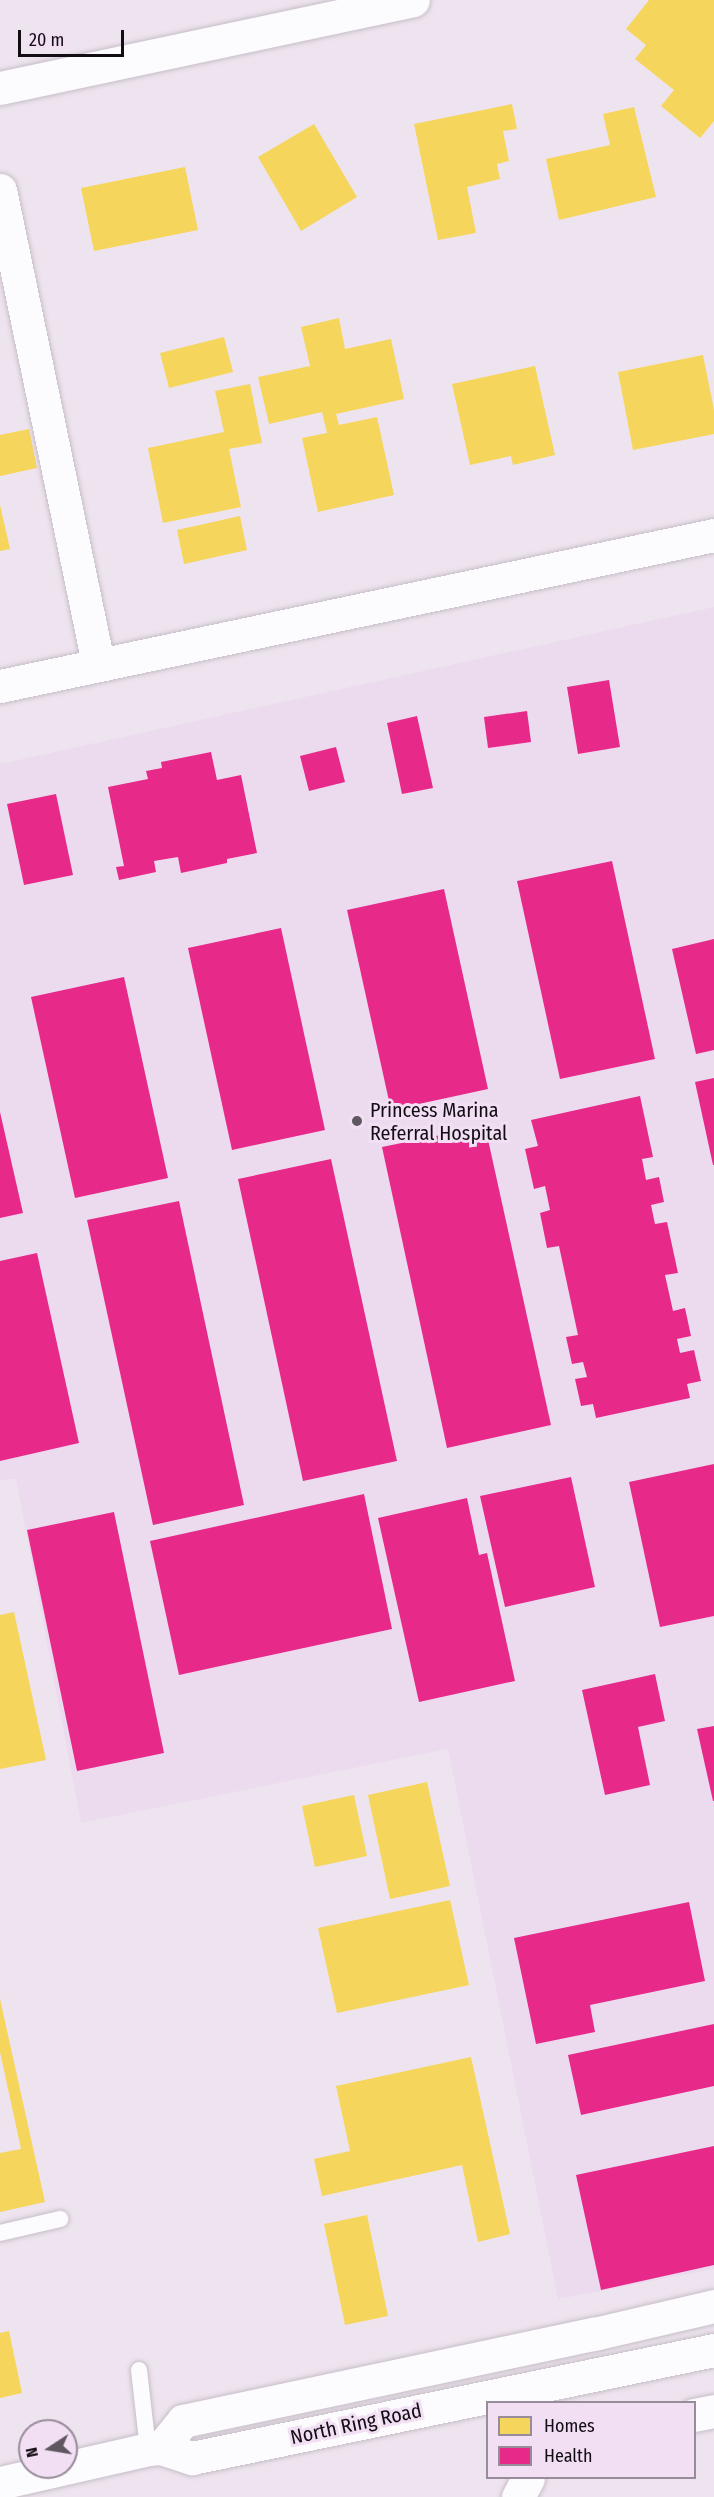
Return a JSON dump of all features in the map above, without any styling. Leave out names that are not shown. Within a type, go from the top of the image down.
[{"type":"street","points":[[0,88],[413,0]]},
{"type":"street","points":[[0,190],[98,664]]},
{"type":"street","points":[[0,686],[714,535]]},
{"type":"street","points":[[0,2482],[154,2449],[183,2421],[565,2341],[714,2306]]},
{"type":"street","points":[[565,2341],[573,2379]]},
{"type":"street","name":"North Ring Road","points":[[154,2449],[192,2458],[714,2350]]},
{"type":"street","points":[[696,2415],[714,2411]]},
{"type":"street","points":[[518,2497],[527,2479]]},
{"type":"lane","points":[[0,2233],[60,2219]]},
{"type":"lane","points":[[139,2370],[154,2449]]},
{"type":"shaded area","name":"Princess Marina Referral Hospital","points":[[714,607],[714,2269],[558,2299],[448,1749],[81,1823],[16,1479],[0,1480],[0,764]]},
{"type":"building: Homes","points":[[649,0],[714,0],[714,121],[700,138],[661,106],[674,90],[635,59],[646,45],[626,29]]},
{"type":"building: Homes","points":[[512,104],[517,129],[503,131],[509,161],[497,164],[500,179],[467,187],[476,233],[438,240],[414,124]]},
{"type":"building: Homes","points":[[634,107],[656,197],[559,220],[546,159],[610,145],[603,114]]},
{"type":"building: Homes","points":[[314,124],[357,197],[301,231],[258,157]]},
{"type":"building: Homes","points":[[185,167],[198,230],[94,251],[81,188]]},
{"type":"building: Homes","points":[[339,318],[345,349],[391,339],[404,399],[336,414],[339,425],[377,417],[394,495],[318,512],[302,438],[327,433],[322,412],[269,424],[258,377],[310,366],[301,327]]},
{"type":"building: Homes","points":[[224,337],[233,372],[169,388],[160,353]]},
{"type":"building: Homes","points":[[703,355],[714,410],[714,434],[633,450],[618,372]]},
{"type":"building: Homes","points":[[535,366],[555,455],[513,465],[511,456],[470,465],[452,384]]},
{"type":"building: Homes","points":[[250,384],[262,443],[229,449],[241,507],[163,523],[148,448],[224,432],[215,391]]},
{"type":"building: Homes","points":[[29,429],[37,468],[0,476],[0,435]]},
{"type":"building: Homes","points":[[0,505],[10,549],[0,551]]},
{"type":"building: Homes","points":[[240,516],[247,550],[184,564],[177,530]]},
{"type":"building: Homes","points":[[14,1612],[46,1760],[0,1769],[0,1615]]},
{"type":"building: Homes","points":[[427,1782],[450,1886],[390,1899],[368,1795]]},
{"type":"building: Homes","points":[[354,1795],[367,1856],[315,1867],[302,1806]]},
{"type":"building: Homes","points":[[450,1900],[469,1985],[337,2013],[318,1928]]},
{"type":"building: Homes","points":[[0,1999],[45,2202],[0,2212],[0,2153],[21,2149],[0,2052]]},
{"type":"building: Homes","points":[[471,2057],[510,2234],[478,2242],[462,2165],[322,2196],[314,2159],[350,2151],[336,2086]]},
{"type":"building: Homes","points":[[367,2215],[388,2316],[345,2325],[324,2224]]},
{"type":"building: Homes","points":[[9,2331],[22,2393],[0,2398],[0,2333]]},
{"type":"building: Health","points":[[609,680],[620,747],[578,754],[567,687]]},
{"type":"building: Health","points":[[527,711],[531,742],[488,748],[484,717]]},
{"type":"building: Health","points":[[417,716],[433,788],[402,794],[387,723]]},
{"type":"building: Health","points":[[336,747],[345,782],[309,791],[300,756]]},
{"type":"building: Health","points":[[211,752],[217,780],[241,775],[257,853],[227,859],[227,863],[181,873],[178,857],[154,861],[156,872],[119,880],[116,867],[124,866],[108,787],[148,779],[146,771],[162,768],[161,762]]},
{"type":"building: Health","points":[[56,794],[73,875],[24,885],[7,804]]},
{"type":"building: Health","points":[[612,861],[655,1059],[560,1079],[517,881]]},
{"type":"building: Health","points":[[444,889],[488,1089],[391,1110],[347,910]]},
{"type":"building: Health","points":[[281,928],[325,1130],[232,1150],[188,948]]},
{"type":"building: Health","points":[[714,939],[714,1050],[696,1054],[672,949]]},
{"type":"building: Health","points":[[124,977],[168,1178],[75,1198],[31,997]]},
{"type":"building: Health","points":[[714,1078],[714,1165],[713,1165],[695,1082]]},
{"type":"building: Health","points":[[640,1096],[653,1157],[642,1159],[646,1180],[659,1177],[664,1202],[651,1205],[655,1224],[667,1222],[678,1273],[665,1275],[673,1311],[685,1308],[691,1336],[677,1339],[680,1353],[694,1350],[701,1381],[687,1384],[690,1398],[596,1418],[593,1404],[581,1406],[575,1379],[587,1377],[583,1362],[572,1364],[566,1337],[578,1335],[559,1246],[547,1248],[540,1213],[550,1210],[545,1186],[534,1189],[525,1149],[538,1146],[531,1120]]},
{"type":"building: Health","points":[[0,1112],[23,1213],[0,1218]]},
{"type":"building: Health","points":[[485,1126],[551,1425],[447,1448],[382,1147]]},
{"type":"building: Health","points":[[331,1159],[397,1461],[303,1481],[238,1179]]},
{"type":"building: Health","points":[[179,1201],[244,1505],[153,1525],[87,1220]]},
{"type":"building: Health","points":[[37,1253],[79,1443],[0,1461],[0,1261]]},
{"type":"building: Health","points":[[714,1464],[714,1616],[660,1627],[629,1482]]},
{"type":"building: Health","points":[[571,1477],[595,1587],[505,1607],[480,1496]]},
{"type":"building: Health","points":[[364,1494],[392,1629],[179,1675],[150,1541]]},
{"type":"building: Health","points":[[467,1498],[479,1555],[487,1553],[515,1681],[419,1702],[378,1518]]},
{"type":"building: Health","points":[[114,1512],[164,1753],[77,1771],[27,1530]]},
{"type":"building: Health","points":[[655,1674],[665,1721],[638,1727],[650,1785],[605,1795],[582,1690]]},
{"type":"building: Health","points":[[714,1726],[714,1801],[713,1801],[697,1729]]},
{"type":"building: Health","points":[[689,1902],[705,1981],[590,2005],[595,2032],[536,2044],[514,1938]]},
{"type":"building: Health","points":[[714,2024],[714,2086],[581,2115],[568,2055]]},
{"type":"building: Health","points":[[714,2146],[714,2265],[601,2290],[576,2175]]},
{"type":"place","name":"Princess Marina Referral Hospital","points":[[357,1121]]}]
